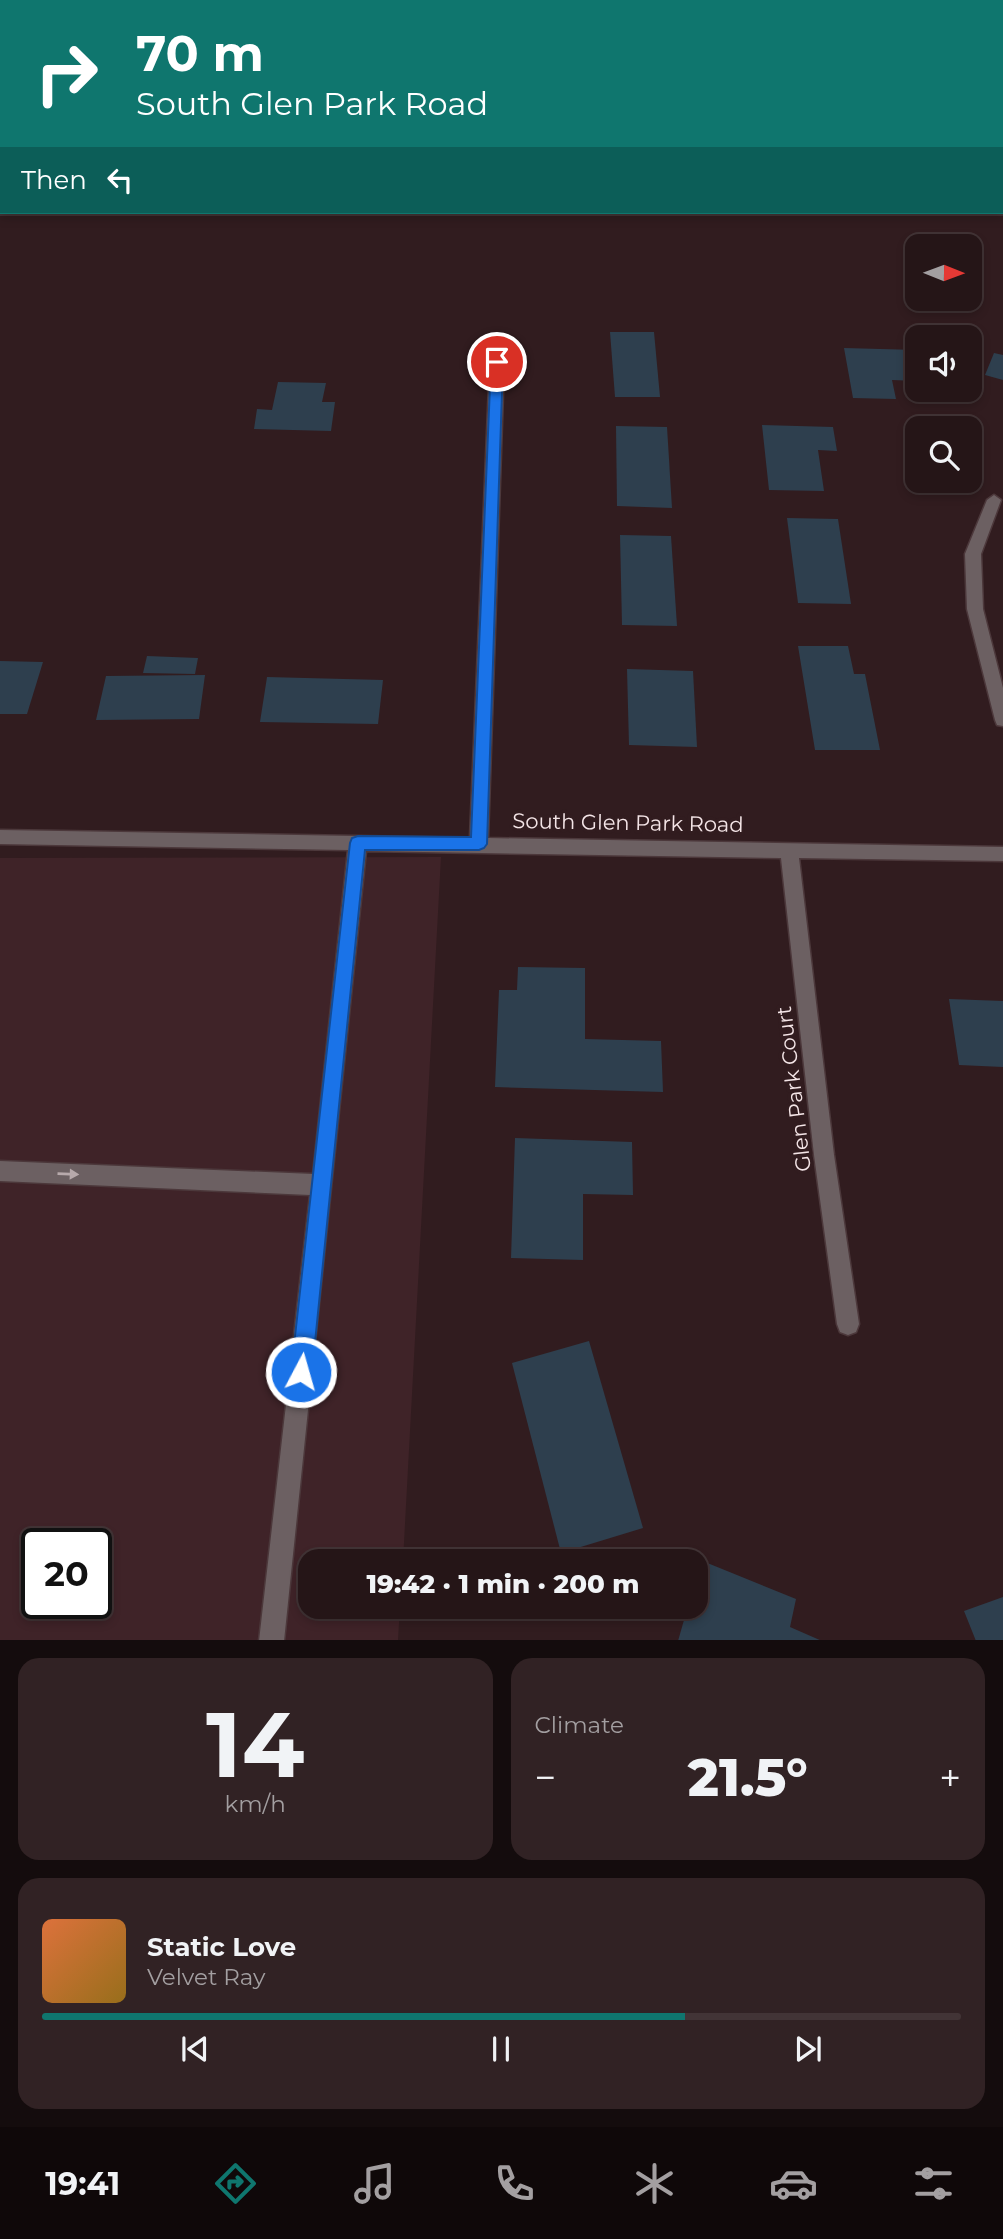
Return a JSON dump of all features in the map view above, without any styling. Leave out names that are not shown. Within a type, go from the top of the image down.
[{"type":"street","points":[[479,844],[497,362]]},
{"type":"street","points":[[994,500],[973,554],[974,595],[975,609],[1003,720]]},
{"type":"street","name":"South Glen Park Road","points":[[1,841],[479,844],[1003,854]]},
{"type":"street","points":[[271,1640],[358,843]]},
{"type":"street","name":"Glen Park Court","points":[[789,849],[824,1155],[848,1324]]},
{"type":"street","points":[[0,1171],[322,1185]]},
{"type":"shaded area","points":[[441,857],[404,1549],[298,1549],[298,1619],[399,1619],[398,1640],[0,1640],[0,858]]},
{"type":"building","points":[[610,332],[654,332],[660,397],[615,397]]},
{"type":"building","points":[[844,348],[905,350],[905,381],[892,380],[896,399],[853,398]]},
{"type":"building","points":[[994,353],[1003,355],[1003,380],[985,375]]},
{"type":"building","points":[[278,382],[326,383],[322,402],[335,402],[331,431],[254,429],[257,409],[272,410]]},
{"type":"building","points":[[762,425],[833,427],[837,451],[818,450],[824,491],[769,490]]},
{"type":"building","points":[[616,426],[667,427],[672,508],[617,506]]},
{"type":"building","points":[[787,518],[838,519],[851,604],[798,603]]},
{"type":"building","points":[[620,535],[671,536],[677,626],[622,625]]},
{"type":"building","points":[[798,646],[848,646],[854,674],[865,674],[880,750],[815,750]]},
{"type":"building","points":[[147,656],[198,658],[195,674],[143,673]]},
{"type":"building","points":[[0,661],[43,662],[27,714],[0,714]]},
{"type":"building","points":[[627,669],[693,671],[697,747],[629,745]]},
{"type":"building","points":[[205,675],[199,719],[96,720],[106,676]]},
{"type":"building","points":[[267,677],[383,680],[378,724],[260,722]]},
{"type":"building","points":[[518,967],[585,968],[585,1039],[661,1041],[663,1092],[495,1087],[499,990],[517,990]]},
{"type":"building","points":[[949,999],[1003,1001],[1003,1067],[959,1065]]},
{"type":"building","points":[[515,1138],[632,1142],[633,1195],[583,1194],[583,1260],[511,1258]]},
{"type":"building","points":[[589,1341],[643,1528],[574,1549],[560,1549],[512,1363]]},
{"type":"building","points":[[708,1563],[796,1599],[790,1627],[820,1640],[678,1640],[684,1619],[708,1619]]},
{"type":"building","points":[[1003,1597],[1003,1640],[976,1640],[964,1611]]},
{"type":"route","points":[[301,1372],[358,843],[479,844],[497,362]]}]
